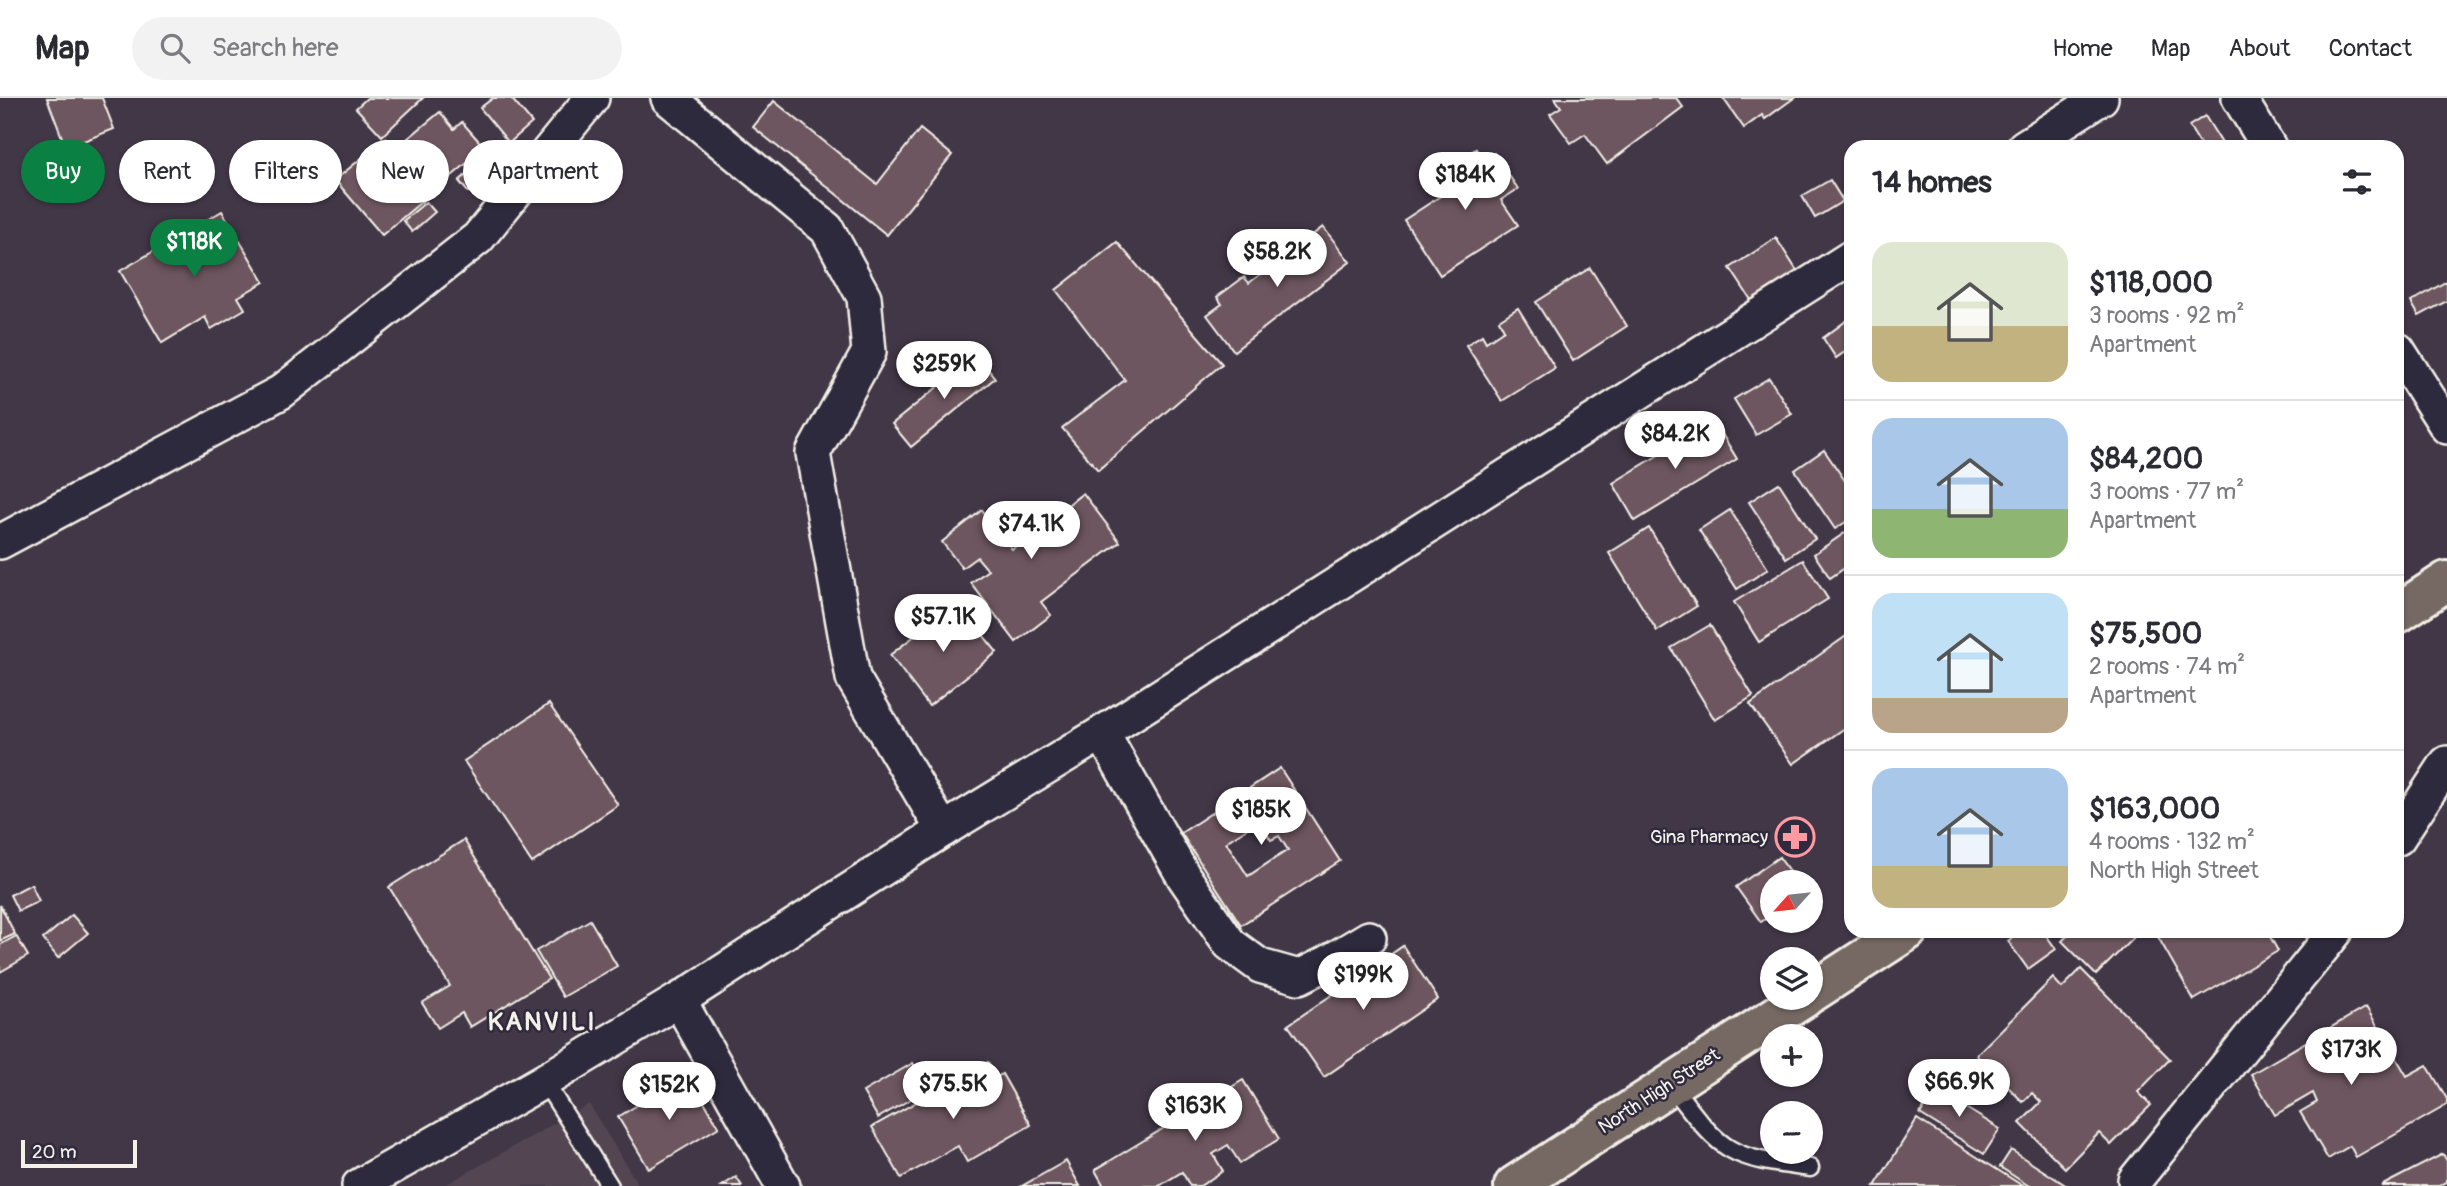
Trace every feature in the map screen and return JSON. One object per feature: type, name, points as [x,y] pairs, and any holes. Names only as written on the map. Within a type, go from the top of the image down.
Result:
[{"type":"highway","points":[[2404,609],[2447,581]]},
{"type":"highway","points":[[1823,985],[1896,938]]},
{"type":"highway","name":"North High Street","points":[[1529,1181],[1670,1084],[1785,1010]]},
{"type":"street","points":[[0,542],[281,391],[478,238],[592,98]]},
{"type":"street","points":[[668,98],[827,229],[864,297],[869,352],[813,453],[853,678],[943,830]]},
{"type":"street","points":[[2239,98],[2265,140]]},
{"type":"street","points":[[2034,140],[2093,100]]},
{"type":"street","points":[[359,1186],[544,1081],[679,1000],[943,830],[1102,733],[1844,262]]},
{"type":"street","points":[[2404,359],[2447,427]]},
{"type":"street","points":[[1102,733],[1184,877],[1230,944],[1260,966],[1299,977],[1369,938]]},
{"type":"street","points":[[2404,829],[2447,763]]},
{"type":"street","points":[[2137,1184],[2330,938]]},
{"type":"street","points":[[679,1000],[783,1186]]},
{"type":"lane","points":[[544,1081],[610,1186]]},
{"type":"lane","points":[[1670,1084],[1718,1140],[1731,1150],[1746,1156],[1810,1168]]},
{"type":"shaded area","points":[[589,1104],[639,1186],[443,1186]]},
{"type":"building","points":[[47,98],[102,98],[114,129],[86,140],[63,140]]},
{"type":"building","points":[[367,98],[423,98],[382,136],[356,108]]},
{"type":"building","points":[[493,98],[511,98],[532,123],[512,140],[507,140],[480,108]]},
{"type":"building","points":[[1555,98],[1676,98],[1683,107],[1607,164],[1585,134],[1571,143],[1550,114],[1561,107]]},
{"type":"building","points":[[1723,98],[1794,98],[1765,119],[1762,115],[1744,128]]},
{"type":"building","points":[[774,101],[877,184],[920,129],[952,155],[887,235],[753,127]]},
{"type":"building","points":[[440,112],[454,129],[462,122],[478,140],[463,140],[463,167],[449,178],[449,140],[406,140]]},
{"type":"building","points":[[2205,116],[2220,140],[2198,140],[2189,126]]},
{"type":"building","points":[[1476,149],[1483,160],[1494,153],[1518,189],[1501,200],[1518,225],[1440,275],[1404,220],[1451,189],[1440,172]]},
{"type":"building","points":[[356,163],[356,203],[420,203],[382,235],[342,188],[342,174]]},
{"type":"building","points":[[1830,180],[1843,201],[1815,218],[1802,196]]},
{"type":"building","points":[[425,203],[435,212],[412,232],[403,221]]},
{"type":"building","points":[[222,211],[264,282],[238,297],[245,309],[211,329],[205,317],[162,343],[120,271]]},
{"type":"building","points":[[1323,227],[1350,262],[1234,351],[1207,315],[1222,304],[1217,297],[1244,277],[1249,283]]},
{"type":"building","points":[[1776,238],[1799,274],[1753,303],[1730,268]]},
{"type":"building","points":[[1117,242],[1222,364],[1098,470],[1062,428],[1125,380],[1056,290]]},
{"type":"building","points":[[1590,268],[1627,326],[1573,361],[1536,302]]},
{"type":"building","points":[[2447,281],[2447,301],[2419,316],[2411,302]]},
{"type":"building","points":[[1518,308],[1555,368],[1502,401],[1466,345],[1482,335],[1486,342],[1504,330],[1499,320]]},
{"type":"building","points":[[1844,322],[1844,352],[1836,358],[1823,338]]},
{"type":"building","points":[[977,355],[995,378],[911,447],[892,424]]},
{"type":"building","points":[[1769,378],[1792,414],[1756,435],[1734,399]]},
{"type":"building","points":[[1714,421],[1737,459],[1635,521],[1613,483]]},
{"type":"building","points":[[1824,450],[1844,479],[1844,523],[1835,529],[1795,470]]},
{"type":"building","points":[[1779,483],[1815,539],[1786,558],[1749,502]]},
{"type":"building","points":[[1083,493],[1120,542],[1041,602],[1051,615],[1016,642],[971,583],[988,570],[977,557],[962,568],[942,542],[982,510],[1012,549]]},
{"type":"building","points":[[1730,510],[1768,569],[1737,589],[1699,530]]},
{"type":"building","points":[[1649,528],[1697,606],[1657,631],[1609,553]]},
{"type":"building","points":[[1844,533],[1844,568],[1830,578],[1814,554]]},
{"type":"building","points":[[1803,560],[1828,599],[1759,642],[1734,602]]},
{"type":"building","points":[[957,603],[997,652],[929,706],[890,655]]},
{"type":"building","points":[[1710,625],[1753,696],[1715,720],[1671,648]]},
{"type":"building","points":[[1844,638],[1844,729],[1793,764],[1750,704]]},
{"type":"building","points":[[549,704],[618,805],[532,863],[464,761]]},
{"type":"building","points":[[1280,768],[1340,861],[1241,925],[1181,833]],"holes":[[[1258,821],[1271,840],[1279,836],[1288,850],[1248,876],[1226,842]]]},
{"type":"building","points":[[464,840],[549,979],[470,1027],[462,1013],[438,1028],[422,1003],[450,986],[389,887]]},
{"type":"building","points":[[1779,857],[1788,870],[1760,870]]},
{"type":"building","points":[[1760,870],[1760,921],[1736,887]]},
{"type":"building","points":[[31,884],[39,901],[18,911],[10,895]]},
{"type":"building","points":[[0,905],[15,934],[0,941]]},
{"type":"building","points":[[72,915],[88,933],[58,958],[43,939]]},
{"type":"building","points":[[590,920],[617,966],[563,997],[536,951]]},
{"type":"building","points":[[16,936],[28,956],[0,972],[0,945]]},
{"type":"building","points":[[2012,938],[2048,938],[2056,949],[2028,969],[2008,941]]},
{"type":"building","points":[[2065,938],[2133,938],[2096,975],[2062,941]]},
{"type":"building","points":[[2159,938],[2271,938],[2278,951],[2194,1000]]},
{"type":"building","points":[[1403,946],[1438,999],[1324,1077],[1288,1025]]},
{"type":"building","points":[[2081,969],[2170,1059],[2138,1092],[2151,1105],[2111,1145],[2099,1133],[2065,1168],[2020,1123],[2041,1102],[2032,1093],[2023,1102],[1976,1055],[2053,978],[2062,988]]},
{"type":"building","points":[[2366,1007],[2407,1076],[2427,1065],[2447,1099],[2447,1105],[2356,1157],[2350,1146],[2328,1159],[2300,1112],[2317,1102],[2313,1093],[2275,1115],[2251,1074]]},
{"type":"building","points":[[988,1062],[997,1077],[1002,1074],[1031,1125],[967,1162],[958,1146],[901,1178],[872,1127]]},
{"type":"building","points":[[913,1063],[928,1089],[878,1118],[863,1092]]},
{"type":"building","points":[[688,1074],[719,1127],[649,1169],[618,1117]]},
{"type":"building","points":[[1942,1079],[1955,1087],[1948,1097],[2000,1129],[1984,1154],[1920,1114]]},
{"type":"building","points":[[1243,1080],[1279,1139],[1240,1163],[1228,1145],[1213,1154],[1223,1171],[1200,1186],[1190,1186],[1182,1172],[1159,1186],[1104,1186],[1095,1170]]},
{"type":"building","points":[[1917,1119],[2023,1186],[1875,1186]]},
{"type":"building","points":[[2011,1150],[2067,1186],[2029,1186],[2000,1167]]},
{"type":"building","points":[[2443,1154],[2447,1161],[2447,1182],[2439,1186],[2381,1186]]},
{"type":"building","points":[[1066,1161],[1080,1186],[1022,1186]]},
{"type":"building","points":[[736,1177],[742,1186],[722,1186]]},
{"type":"place","name":"Gina Pharmacy","points":[[1795,837]]},
{"type":"district","name":"KANVILI","points":[[542,1022]]}]
